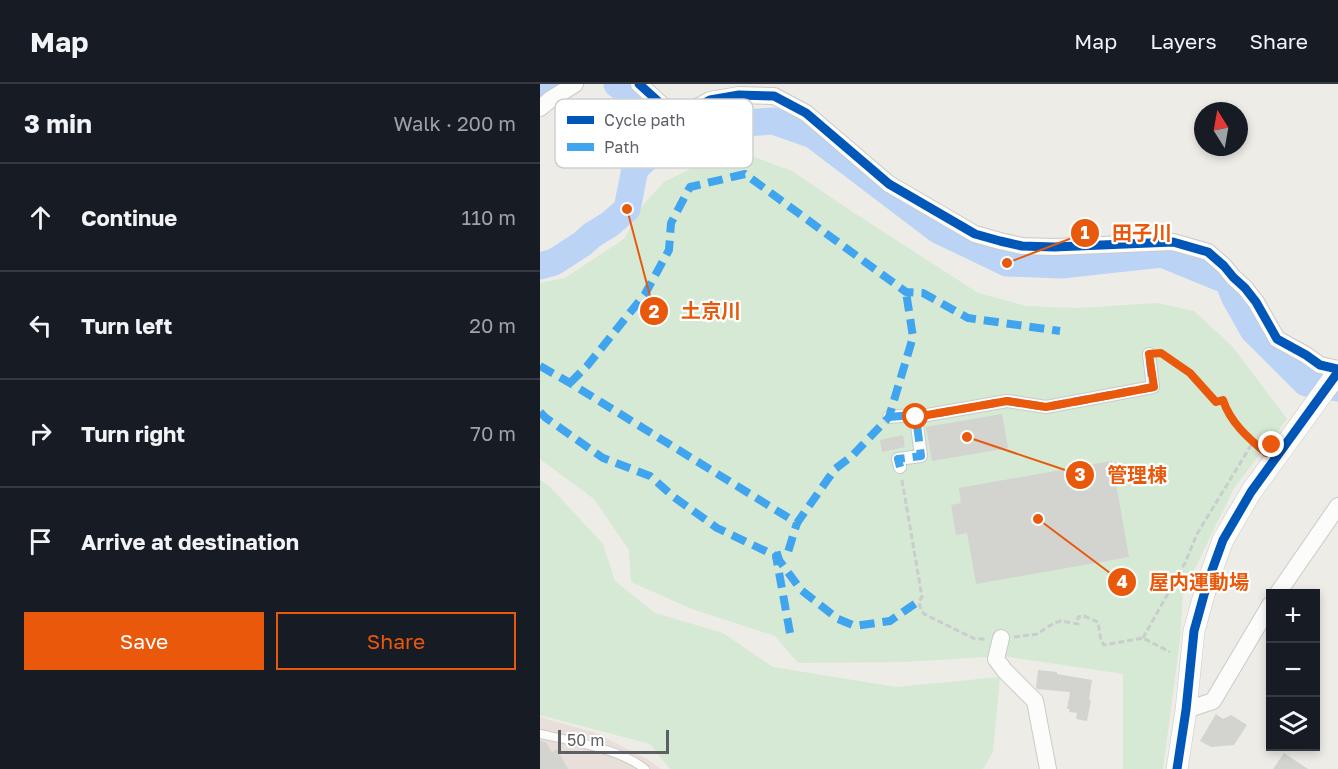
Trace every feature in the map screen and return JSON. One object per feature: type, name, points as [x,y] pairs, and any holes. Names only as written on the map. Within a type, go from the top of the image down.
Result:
[{"type":"street","points":[[540,108],[575,84]]},
{"type":"street","points":[[639,84],[656,99]]},
{"type":"street","points":[[715,99],[739,95],[774,96],[806,113],[889,184],[983,237],[1022,246],[1054,247],[1173,242],[1208,252],[1224,266],[1256,302],[1277,339],[1320,365],[1338,370],[1251,492],[1223,540],[1207,584],[1194,631],[1177,769]]},
{"type":"street","points":[[889,417],[912,415],[916,417],[1007,401],[1046,407],[1154,387],[1149,354]]},
{"type":"street","points":[[900,467],[898,459],[921,456],[916,417]]},
{"type":"street","points":[[1281,589],[1338,506]]},
{"type":"street","points":[[1186,710],[1213,701],[1266,612]]},
{"type":"street","points":[[1001,638],[996,659],[1035,701],[1048,769]]},
{"type":"lane","points":[[540,734],[582,743],[616,754],[645,769]]},
{"type":"path","points":[[1149,354],[1161,353],[1190,373],[1216,402],[1223,400],[1226,411],[1232,419],[1266,453]]},
{"type":"path","points":[[1143,638],[1185,563],[1197,534],[1253,442]]},
{"type":"path","points":[[900,467],[922,597],[919,601],[924,614],[975,639],[1038,634],[1061,621],[1078,624],[1078,617],[1084,616],[1098,622],[1101,641],[1104,645],[1143,638],[1170,652]]},
{"type":"shaded area","points":[[540,717],[596,733],[647,759],[661,769],[540,769]]},
{"type":"green space","points":[[754,157],[792,171],[978,293],[1026,306],[1078,308],[1157,303],[1194,311],[1232,346],[1287,419],[1234,488],[1183,593],[1180,640],[1163,769],[1123,769],[1123,674],[1003,656],[904,662],[798,663],[775,636],[692,609],[631,582],[629,550],[594,499],[540,459],[540,283],[565,278],[624,239],[643,205],[664,182],[692,168],[753,168]]},
{"type":"green space","points":[[540,480],[549,486],[603,544],[615,581],[655,613],[723,633],[773,667],[896,687],[1000,677],[993,752],[983,769],[670,769],[650,744],[540,715]]},
{"type":"building","points":[[1002,414],[1008,448],[932,461],[926,427]]},
{"type":"building","points":[[903,435],[905,447],[882,452],[880,440]]},
{"type":"building","points":[[1112,461],[1129,557],[976,584],[967,533],[956,535],[951,505],[961,503],[959,488]]},
{"type":"building","points":[[1038,670],[1092,680],[1087,721],[1076,719],[1077,713],[1069,712],[1070,709],[1067,709],[1070,692],[1037,689]]},
{"type":"building","points":[[1216,714],[1223,719],[1231,715],[1247,725],[1234,745],[1211,747],[1200,741]]},
{"type":"building","points":[[540,741],[546,742],[552,752],[557,749],[568,769],[540,769]]},
{"type":"building","points":[[1284,753],[1308,769],[1273,769]]},
{"type":"waterway","points":[[540,89],[544,84]]},
{"type":"waterway","points":[[617,84],[636,99]]},
{"type":"waterway","points":[[753,122],[773,121],[813,135],[938,230],[1007,263],[1061,265],[1162,254],[1228,281],[1253,330],[1306,383],[1338,388]]},
{"type":"waterway","points":[[540,266],[554,262],[582,244],[627,209],[636,168]]},
{"type":"marked path","points":[[570,383],[587,366],[645,294],[669,250],[671,223],[690,187],[745,174],[906,292],[923,293],[968,318],[1060,331]]},
{"type":"marked path","points":[[540,366],[797,523],[835,469],[852,456],[889,417],[913,337],[906,292]]},
{"type":"marked path","points":[[900,467],[898,459],[921,456],[916,417],[1007,401],[1046,407],[1153,387],[1149,354]]},
{"type":"marked path","points":[[540,412],[603,458],[650,476],[674,497],[717,528],[776,556],[801,590],[838,619],[855,626],[890,621],[919,601]]},
{"type":"marked path","points":[[889,417],[912,415],[916,417]]},
{"type":"marked path","points":[[790,633],[776,556],[788,552],[797,523]]},
{"type":"cycle path","points":[[639,84],[656,99]]},
{"type":"cycle path","points":[[716,99],[739,95],[774,96],[806,113],[889,184],[975,234],[1022,246],[1054,247],[1173,242],[1208,252],[1245,288],[1256,302],[1277,339],[1320,365],[1338,369]]},
{"type":"cycle path","points":[[1177,769],[1194,631],[1207,584],[1223,540],[1251,492],[1338,372]]},
{"type":"place","name":"土京川","points":[[627,209]]},
{"type":"place","name":"田子川","points":[[1007,263]]},
{"type":"place","name":"管理棟","points":[[967,437]]},
{"type":"place","name":"屋内運動場","points":[[1038,519]]},
{"type":"route","points":[[916,417],[1007,401],[1046,407],[1154,387],[1149,354],[1161,353],[1190,373],[1216,402],[1223,400],[1226,411],[1232,419],[1266,453],[1272,445]]}]
